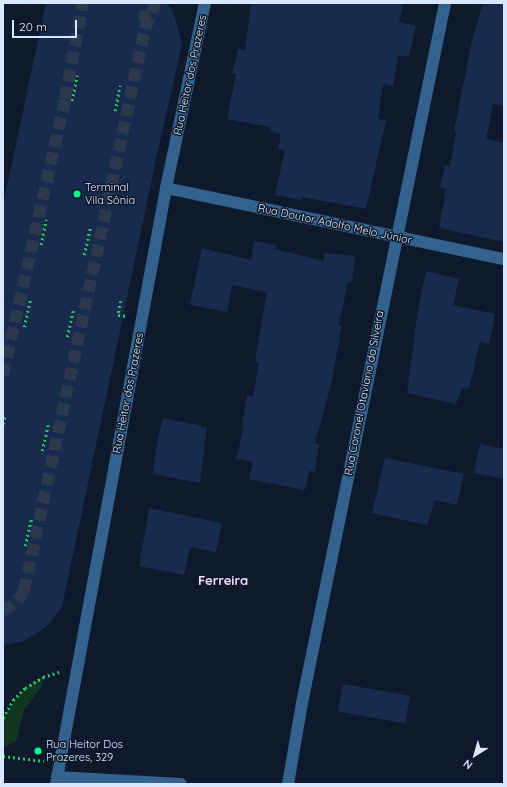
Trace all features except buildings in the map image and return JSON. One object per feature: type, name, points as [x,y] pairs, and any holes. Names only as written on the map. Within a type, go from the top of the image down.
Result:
[{"type":"street","name":"Rua Heitor dos Prazeres","points":[[56,780],[166,188],[205,3]]},
{"type":"street","name":"Rua Coronel Otaviano da Silveira","points":[[288,784],[303,695],[445,3]]},
{"type":"street","name":"Rua Doutor Adolfo Melo Júnior","points":[[166,188],[504,259]]},
{"type":"street","points":[[56,780],[181,784]]},
{"type":"path","points":[[72,101],[78,75]]},
{"type":"path","points":[[115,111],[120,85]]},
{"type":"path","points":[[41,245],[46,219]]},
{"type":"path","points":[[84,255],[90,228]]},
{"type":"path","points":[[24,327],[30,301]]},
{"type":"path","points":[[118,315],[121,301]]},
{"type":"path","points":[[67,337],[73,311]]},
{"type":"path","points":[[3,424],[5,415]]},
{"type":"path","points":[[42,451],[48,424]]},
{"type":"path","points":[[25,546],[31,519]]},
{"type":"path","points":[[3,718],[13,700],[33,682],[76,668]]},
{"type":"path","points":[[3,756],[59,763]]},
{"type":"green space","points":[[43,677],[42,686],[24,710],[17,740],[3,748],[4,715],[25,688]]},
{"type":"tunnel","points":[[3,375],[65,99],[83,3]]},
{"type":"tunnel","points":[[145,3],[145,22]]},
{"type":"tunnel","points":[[3,611],[18,601],[24,591],[145,29],[155,3]]},
{"type":"place","name":"Terminal Vila Sônia","points":[[77,194]]},
{"type":"place","name":"Rua Heitor Dos Prazeres, 329","points":[[38,751]]},
{"type":"district","name":"Ferreira","points":[[223,580]]}]
